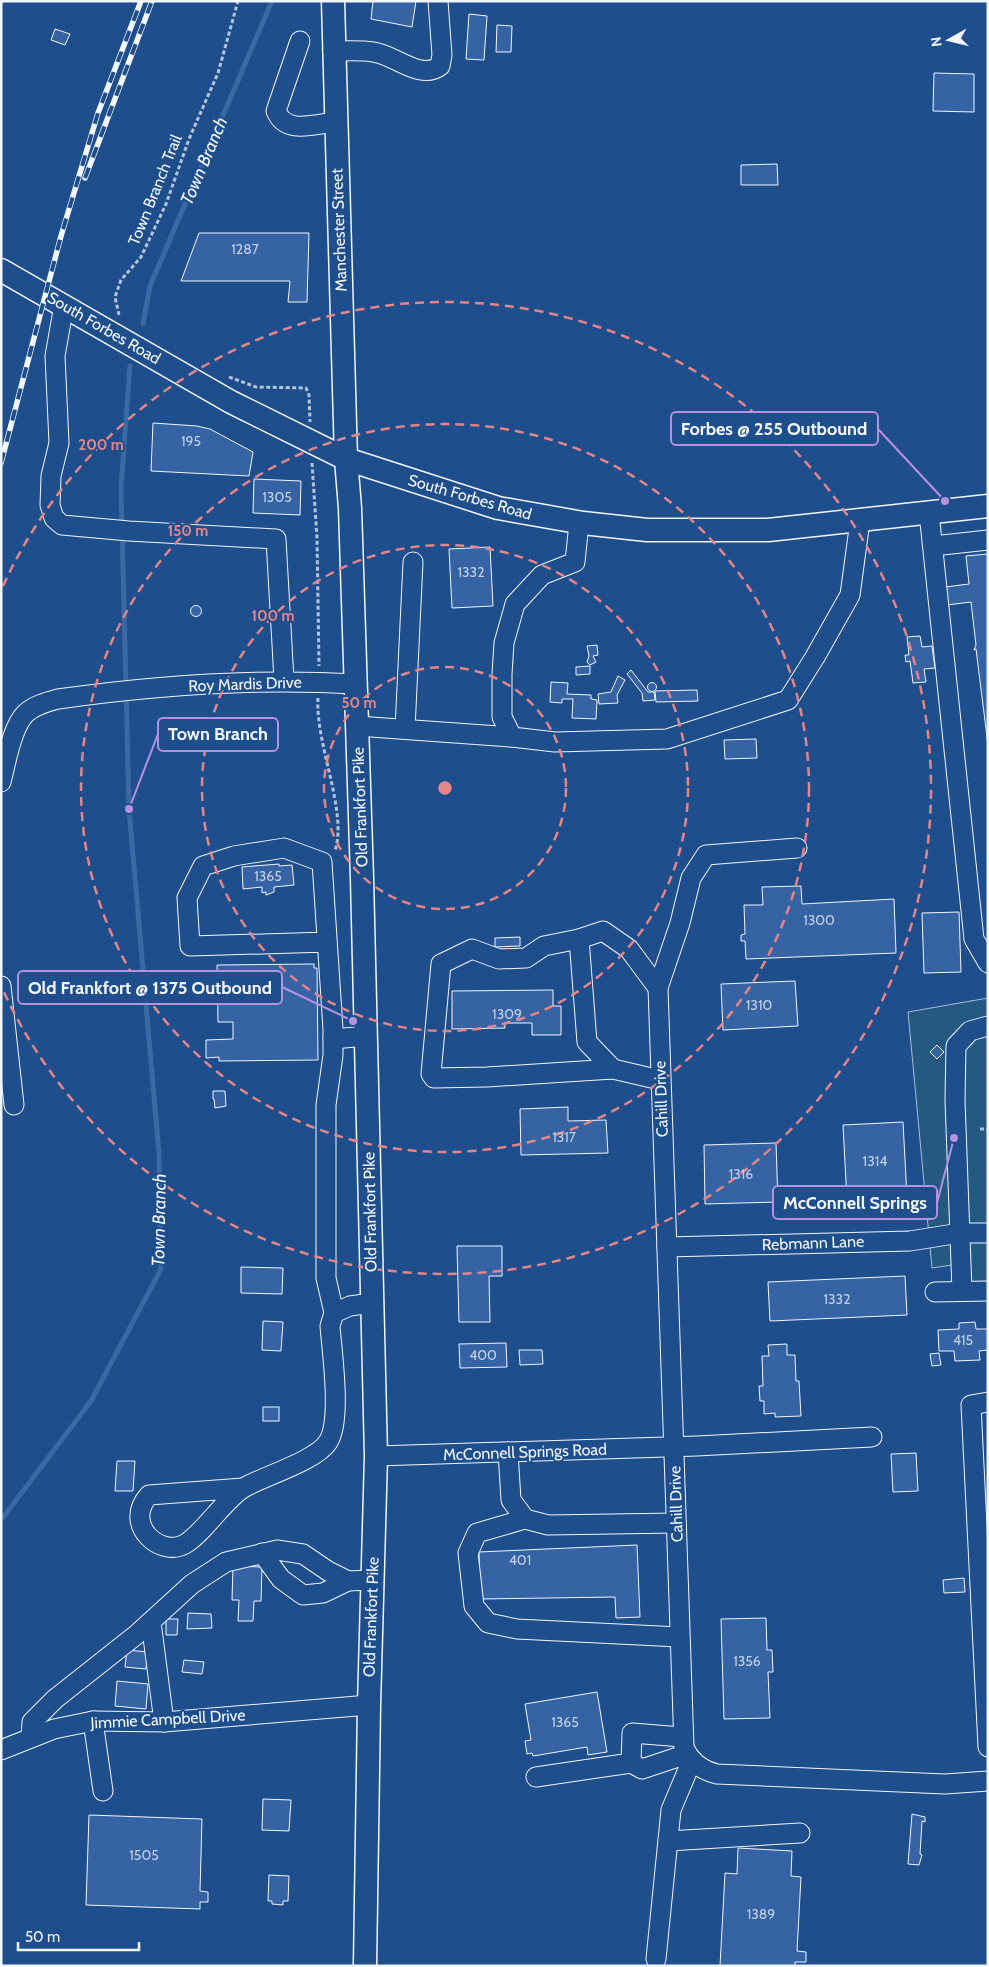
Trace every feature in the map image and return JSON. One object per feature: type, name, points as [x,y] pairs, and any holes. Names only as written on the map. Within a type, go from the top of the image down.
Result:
[{"type":"main road","name":"Manchester Street","points":[[332,1],[346,459]]},
{"type":"main road","name":"South Forbes Road","points":[[1,270],[231,402],[346,459],[498,508],[579,522],[647,530],[768,530],[988,506]]},
{"type":"main road","name":"Old Frankfort Pike","points":[[346,459],[350,508],[358,726],[376,1456],[368,1705],[365,1966]]},
{"type":"street","points":[[333,51],[375,52],[424,72],[434,70],[440,66],[442,55],[438,1]]},
{"type":"street","points":[[300,41],[276,111],[280,121],[290,127],[336,122]]},
{"type":"street","points":[[64,305],[55,356],[59,443],[51,476],[50,505],[54,518],[62,525],[129,532],[276,539],[284,680]]},
{"type":"street","points":[[929,513],[974,939],[988,963]]},
{"type":"street","points":[[358,726],[512,737],[555,742],[667,740],[788,700],[850,595],[860,521]]},
{"type":"street","points":[[512,737],[502,716],[502,674],[504,643],[515,604],[542,575],[575,562],[579,522]]},
{"type":"street","points":[[933,546],[988,540]]},
{"type":"street","points":[[404,729],[413,562]]},
{"type":"street","name":"Roy Mardis Drive","points":[[1,782],[14,734],[25,714],[40,705],[58,699],[93,694],[284,680],[356,684]]},
{"type":"street","points":[[243,1488],[150,1495],[142,1503],[139,1515],[140,1524],[150,1539],[170,1548],[184,1545],[243,1488],[309,1457],[328,1442],[335,1420],[330,1326],[334,1313],[326,1278],[326,1105],[333,1055],[333,1039],[328,942],[322,862],[284,848],[234,856],[203,866],[187,898],[190,946],[328,942]]},
{"type":"street","name":"Cahill Drive","points":[[687,1750],[679,1637],[658,988],[680,923],[691,878],[706,855],[797,848]]},
{"type":"street","points":[[658,988],[629,949],[603,931],[579,939],[544,946],[526,958],[499,959],[472,948],[441,964],[431,1074],[434,1078],[487,1077],[613,1069],[660,1080]]},
{"type":"street","points":[[579,939],[587,1042],[613,1069]]},
{"type":"street","points":[[1,986],[14,1106]]},
{"type":"street","points":[[962,1291],[955,1100],[956,1046],[970,1031],[988,1026]]},
{"type":"street","points":[[333,1039],[366,1036]]},
{"type":"street","name":"Rebmann Lane","points":[[666,1247],[910,1240],[960,1233],[988,1232]]},
{"type":"street","points":[[935,1292],[988,1291]]},
{"type":"street","points":[[334,1313],[350,1306],[372,1303]]},
{"type":"street","points":[[988,1402],[971,1405],[988,1747]]},
{"type":"street","name":"McConnell Springs Road","points":[[376,1456],[674,1447],[872,1438]]},
{"type":"street","points":[[508,1452],[512,1500],[525,1519]]},
{"type":"street","points":[[676,1523],[548,1525],[525,1519],[477,1532],[468,1553],[474,1606],[488,1622],[517,1630],[679,1637]]},
{"type":"street","points":[[30,1738],[32,1722],[55,1699],[151,1622],[192,1584],[226,1562],[277,1550],[304,1554],[328,1571],[348,1581]]},
{"type":"street","points":[[262,1553],[281,1579],[303,1595],[323,1593],[348,1581],[372,1580]]},
{"type":"street","points":[[151,1622],[164,1722]]},
{"type":"street","name":"Jimmie Campbell Drive","points":[[1,1750],[54,1729],[94,1721],[164,1722],[368,1705]]},
{"type":"street","points":[[94,1721],[103,1791]]},
{"type":"street","points":[[631,1763],[632,1733],[687,1750],[707,1771],[734,1776],[945,1784],[988,1781]]},
{"type":"street","points":[[536,1777],[631,1763],[642,1769],[687,1750]]},
{"type":"street","points":[[656,1959],[671,1810],[687,1750]]},
{"type":"street","points":[[668,1842],[800,1833]]},
{"type":"path","name":"Town Branch Trail","points":[[125,321],[118,314],[114,297],[122,280],[141,257],[166,204],[189,139],[218,73],[238,1]]},
{"type":"path","points":[[221,373],[256,387],[301,386],[306,388],[308,402]]},
{"type":"path","points":[[980,1129],[988,1128]]},
{"type":"shaded area","points":[[988,998],[988,1285],[974,1289],[966,1263],[932,1268],[908,1012]]},
{"type":"building","points":[[373,1],[416,1],[412,27],[371,19]]},
{"type":"building","points":[[469,14],[487,16],[484,60],[466,59]]},
{"type":"building","points":[[497,25],[512,26],[511,52],[496,52]]},
{"type":"building","points":[[55,29],[70,34],[65,45],[51,40]]},
{"type":"building","points":[[934,73],[974,74],[974,112],[933,111]]},
{"type":"building","points":[[777,164],[778,185],[741,185],[741,165]]},
{"type":"building","points":[[199,233],[309,233],[307,302],[288,302],[290,281],[181,281]]},
{"type":"building","points":[[153,423],[197,426],[210,429],[253,452],[249,476],[151,471]]},
{"type":"building","points":[[254,479],[301,481],[300,515],[253,513]]},
{"type":"building","points":[[490,547],[493,606],[452,608],[449,549]]},
{"type":"building","points":[[988,554],[988,745],[976,649],[974,650],[976,645],[971,602],[947,605],[945,587],[969,584],[966,556]]},
{"type":"building","points":[[196,605],[202,611],[196,617],[190,611]]},
{"type":"building","points":[[920,636],[922,647],[932,646],[935,668],[924,669],[926,682],[913,683],[910,661],[906,662],[905,655],[909,655],[907,637]]},
{"type":"building","points":[[597,645],[598,655],[593,656],[596,662],[590,665],[587,662],[589,656],[587,646]]},
{"type":"building","points":[[590,666],[590,674],[576,675],[576,667]]},
{"type":"building","points":[[631,670],[648,692],[654,692],[655,700],[643,701],[642,693],[627,674]]},
{"type":"building","points":[[618,676],[625,680],[617,695],[618,703],[599,704],[598,694],[611,692]]},
{"type":"building","points":[[551,682],[568,683],[567,694],[591,695],[591,699],[597,700],[596,719],[572,718],[573,699],[562,699],[562,703],[550,702]]},
{"type":"building","points":[[652,683],[656,687],[652,691],[648,687]]},
{"type":"building","points":[[697,690],[698,701],[656,702],[655,691]]},
{"type":"building","points":[[756,739],[757,758],[725,759],[724,740]]},
{"type":"building","points":[[279,864],[279,866],[292,865],[294,885],[274,887],[274,892],[266,895],[266,892],[262,893],[262,887],[243,889],[242,867]]},
{"type":"building","points":[[801,886],[802,904],[894,899],[896,953],[746,959],[745,941],[741,941],[741,935],[745,934],[744,905],[763,905],[762,887]]},
{"type":"building","points":[[959,912],[961,972],[924,973],[922,913]]},
{"type":"building","points":[[520,937],[520,946],[495,947],[495,938]]},
{"type":"building","points":[[314,964],[314,968],[317,968],[318,1060],[219,1061],[219,1057],[206,1058],[206,1040],[233,1039],[233,1022],[218,1022],[217,965]]},
{"type":"building","points":[[795,981],[798,1026],[723,1030],[721,984]]},
{"type":"building","points":[[553,990],[553,1006],[561,1006],[561,1035],[532,1035],[532,1023],[505,1023],[505,1028],[452,1029],[452,991]]},
{"type":"building","points":[[937,1045],[944,1052],[937,1059],[930,1052]]},
{"type":"building","points":[[213,1091],[225,1091],[226,1106],[215,1108]]},
{"type":"building","points":[[568,1107],[568,1121],[606,1120],[608,1153],[521,1155],[520,1109]]},
{"type":"building","points":[[903,1122],[907,1197],[847,1201],[843,1125]]},
{"type":"building","points":[[776,1143],[778,1202],[705,1204],[704,1145]]},
{"type":"building","points":[[457,1246],[502,1246],[502,1276],[489,1276],[490,1322],[459,1322]]},
{"type":"building","points":[[241,1267],[283,1268],[282,1294],[241,1293]]},
{"type":"building","points":[[905,1276],[907,1315],[770,1321],[768,1282]]},
{"type":"building","points":[[263,1321],[283,1322],[281,1351],[262,1350]]},
{"type":"building","points":[[975,1322],[976,1329],[988,1329],[988,1350],[979,1351],[980,1360],[955,1361],[954,1351],[939,1351],[938,1330],[959,1329],[959,1323]]},
{"type":"building","points":[[506,1343],[507,1367],[460,1368],[459,1344]]},
{"type":"building","points":[[787,1344],[787,1355],[795,1355],[796,1381],[799,1381],[801,1416],[775,1417],[775,1413],[764,1414],[764,1401],[760,1401],[759,1386],[763,1386],[762,1356],[769,1356],[768,1345]]},
{"type":"building","points":[[519,1350],[542,1350],[543,1364],[520,1365]]},
{"type":"building","points":[[939,1353],[941,1365],[932,1366],[930,1354]]},
{"type":"building","points":[[263,1407],[279,1407],[279,1421],[263,1421]]},
{"type":"building","points":[[916,1453],[918,1491],[893,1492],[891,1454]]},
{"type":"building","points":[[117,1461],[135,1461],[133,1491],[115,1491]]},
{"type":"building","points":[[637,1545],[640,1617],[616,1618],[615,1597],[480,1599],[479,1552]]},
{"type":"building","points":[[233,1566],[262,1567],[261,1601],[254,1601],[253,1621],[238,1621],[239,1600],[232,1600]]},
{"type":"building","points":[[964,1578],[965,1592],[944,1593],[943,1580]]},
{"type":"building","points":[[188,1613],[211,1614],[212,1628],[187,1629]]},
{"type":"building","points":[[766,1618],[767,1650],[772,1650],[773,1672],[768,1672],[770,1718],[724,1719],[721,1619]]},
{"type":"building","points":[[166,1619],[178,1619],[177,1635],[166,1635]]},
{"type":"building","points":[[127,1650],[148,1652],[146,1669],[125,1667]]},
{"type":"building","points":[[184,1660],[204,1662],[202,1674],[182,1672]]},
{"type":"building","points":[[117,1681],[148,1684],[146,1709],[115,1706]]},
{"type":"building","points":[[597,1692],[607,1752],[588,1755],[587,1747],[533,1756],[532,1753],[527,1754],[525,1741],[531,1740],[525,1704]]},
{"type":"building","points":[[263,1799],[291,1800],[289,1831],[262,1830]]},
{"type":"building","points":[[912,1814],[925,1817],[925,1822],[922,1821],[920,1854],[922,1855],[919,1865],[908,1864]]},
{"type":"building","points":[[89,1815],[202,1819],[200,1891],[208,1892],[208,1902],[200,1902],[200,1909],[86,1905]]},
{"type":"building","points":[[738,1848],[792,1851],[791,1876],[801,1877],[797,1951],[806,1952],[806,1962],[795,1962],[795,1966],[720,1966],[725,1873],[737,1874]]},
{"type":"building","points":[[269,1875],[289,1876],[288,1901],[283,1901],[283,1905],[272,1904],[272,1901],[268,1901]]},
{"type":"waterway","name":"Town Branch","points":[[143,324],[150,286],[272,1]]},
{"type":"waterway","name":"Town Branch","points":[[1,1520],[91,1401],[161,1269],[159,1154],[129,809],[121,487],[130,366]]},
{"type":"railway","points":[[1,463],[61,236],[98,113],[141,1]]},
{"type":"railway","points":[[85,178],[152,1]]},
{"type":"place","name":"Forbes @ 255 Outbound","points":[[945,501]]},
{"type":"place","name":"Town Branch","points":[[129,809]]},
{"type":"place","name":"Old Frankfort @ 1375 Outbound","points":[[353,1021]]},
{"type":"place","name":"McConnell Springs","points":[[954,1138]]}]
